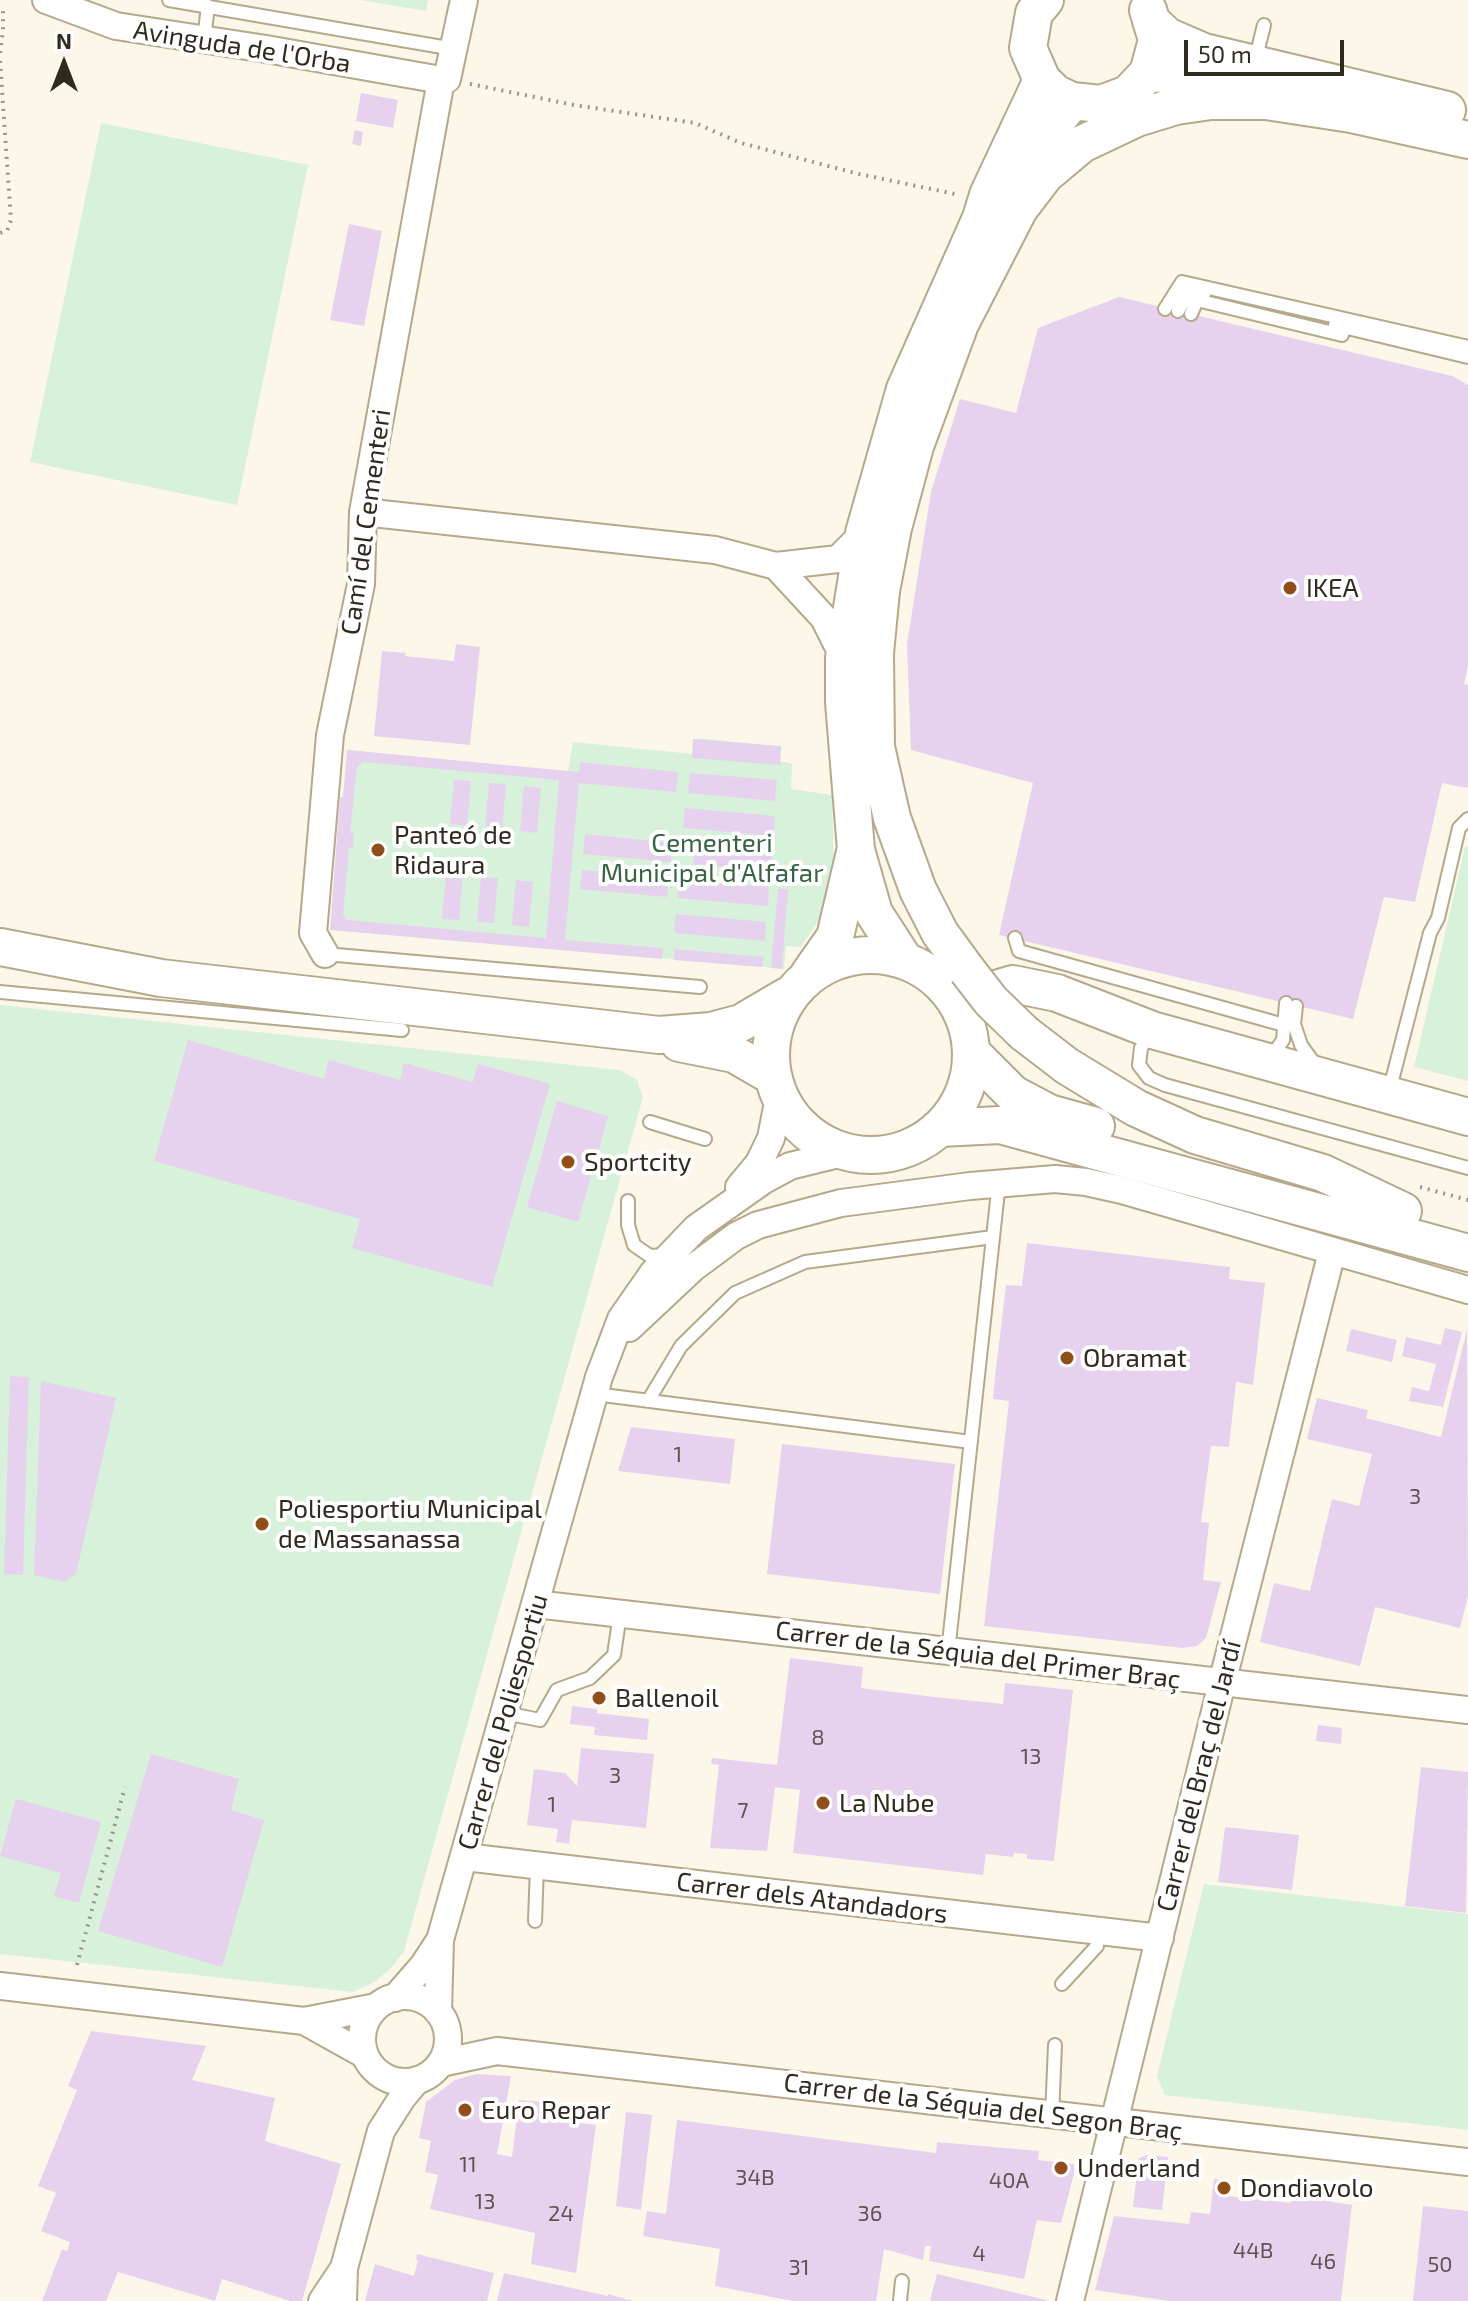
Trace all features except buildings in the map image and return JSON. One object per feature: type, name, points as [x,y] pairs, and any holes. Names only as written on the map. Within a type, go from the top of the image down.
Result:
[{"type":"street","name":"Avinguda de l'Orba","points":[[46,0],[116,26],[444,80]]},
{"type":"street","name":"Camí del Cementeri","points":[[325,954],[313,933],[330,735],[361,584],[363,512],[444,80],[464,0]]},
{"type":"street","points":[[1045,0],[1034,13],[1028,48],[1042,80],[1055,93],[1072,101],[1101,104],[1128,94],[1148,73],[1157,40],[1146,7]]},
{"type":"street","points":[[1146,7],[1167,36],[1204,52],[1468,115]]},
{"type":"street","points":[[1148,73],[1227,78],[1290,93],[1351,114]]},
{"type":"street","points":[[972,207],[988,195],[1042,80]]},
{"type":"street","points":[[905,961],[874,913],[856,850],[844,702],[844,658],[864,533],[905,389],[972,207],[1072,101]]},
{"type":"street","points":[[856,850],[835,937],[797,988],[774,1028],[771,1052],[776,1086],[791,1116],[826,1145],[867,1155],[896,1151],[924,1140],[940,1128],[967,1086],[971,1052],[961,986],[903,855],[883,784],[876,747],[875,653],[881,591],[893,528],[915,446],[960,324],[1019,209],[1045,175],[1082,144],[1137,118],[1176,106],[1211,101],[1266,101],[1351,114],[1468,140]]},
{"type":"street","points":[[363,512],[715,550],[776,566],[838,559],[864,533]]},
{"type":"street","points":[[776,566],[824,618],[844,658]]},
{"type":"street","points":[[0,947],[161,978],[659,1035],[711,1031],[741,1023],[836,961],[870,955],[905,961],[933,977],[991,1001],[1024,1033],[1067,1066],[1136,1108],[1195,1135],[1323,1173],[1468,1270]]},
{"type":"street","points":[[961,986],[1013,984],[1057,993],[1152,1030],[1468,1117]]},
{"type":"street","points":[[659,1035],[680,1043],[734,1054],[776,1086]]},
{"type":"street","points":[[971,1052],[1013,1094],[1049,1113],[1402,1223],[1468,1253]]},
{"type":"street","name":"Carrer del Poliesportiu","points":[[716,1214],[759,1163],[771,1138],[776,1086]]},
{"type":"street","points":[[940,1128],[1002,1126],[1402,1223],[1468,1228]]},
{"type":"street","name":"Carrer del Poliesportiu","points":[[386,2002],[423,1966],[440,1940],[595,1394],[621,1319],[653,1273],[696,1228],[764,1180],[790,1166],[847,1152]]},
{"type":"street","points":[[612,1344],[693,1268],[736,1236],[758,1225],[841,1203],[999,1182],[1055,1179],[1086,1182],[1281,1234],[1332,1252],[1468,1290]]},
{"type":"street","name":"Carrer del Braç del Jardí","points":[[1070,2301],[1332,1252]]},
{"type":"street","name":"Carrer de la Séquia del Primer Braç","points":[[535,1604],[1468,1710]]},
{"type":"street","name":"Carrer dels Atandadors","points":[[465,1857],[1160,1938]]},
{"type":"street","name":"Carrer del Poliesportiu","points":[[440,1940],[441,2018]]},
{"type":"street","points":[[0,1986],[304,2021],[386,2002],[418,1999],[441,2018],[447,2043],[441,2063],[426,2076],[397,2082],[388,2079],[368,2061],[304,2021]]},
{"type":"street","points":[[381,2131],[363,2029],[368,2017],[386,2002]]},
{"type":"street","name":"Carrer de la Séquia del Segon Braç","points":[[441,2018],[497,2051]]},
{"type":"street","name":"Carrer de la Séquia del Segon Braç","points":[[441,2063],[497,2051],[1468,2162]]},
{"type":"street","points":[[343,2301],[344,2268],[381,2131],[417,2080]]},
{"type":"street","points":[[322,2301],[344,2268]]},
{"type":"lane","points":[[169,0],[454,49]]},
{"type":"lane","points":[[204,39],[208,6]]},
{"type":"lane","points":[[1254,64],[1264,25]]},
{"type":"lane","points":[[1178,311],[1182,282],[1468,347]]},
{"type":"lane","points":[[1178,311],[1190,291],[1468,357]]},
{"type":"lane","points":[[1178,311],[1197,300],[1457,362],[1468,368]]},
{"type":"lane","points":[[1388,1095],[1430,933],[1438,918],[1459,828],[1468,819]]},
{"type":"lane","points":[[1015,938],[1019,951],[1284,1025]]},
{"type":"lane","points":[[325,954],[700,987]]},
{"type":"lane","points":[[0,992],[402,1030]]},
{"type":"lane","points":[[1268,1062],[1283,1040],[1291,1004],[1301,1045],[1325,1078]]},
{"type":"lane","points":[[1152,1030],[1141,1048],[1139,1065],[1149,1078],[1165,1085],[1468,1168]]},
{"type":"lane","points":[[650,1122],[705,1139]]},
{"type":"lane","points":[[948,1652],[999,1182]]},
{"type":"lane","points":[[628,1201],[628,1225],[634,1245],[641,1252],[650,1256],[665,1255],[678,1247]]},
{"type":"lane","points":[[648,1401],[681,1346],[735,1293],[805,1262],[993,1237]]},
{"type":"lane","points":[[595,1394],[971,1442]]},
{"type":"lane","points":[[505,1713],[540,1720],[557,1690],[590,1678],[614,1655],[620,1614]]},
{"type":"lane","points":[[535,1921],[537,1866]]},
{"type":"lane","points":[[1062,1984],[1097,1946],[1098,1931]]},
{"type":"lane","points":[[1052,2116],[1055,2045]]},
{"type":"lane","points":[[900,2301],[902,2281]]},
{"type":"path","points":[[0,53],[3,10]]},
{"type":"path","points":[[0,61],[11,220],[7,231],[0,233]]},
{"type":"path","points":[[444,80],[574,105],[695,123],[741,143],[972,207]]},
{"type":"path","points":[[77,1965],[125,1787]]},
{"type":"green space","points":[[360,0],[428,0],[426,11]]},
{"type":"green space","points":[[101,123],[308,165],[237,505],[30,462]]},
{"type":"green space","name":"Cementeri Municipal d'Alfafar","points":[[697,738],[781,747],[780,761],[792,764],[791,789],[832,795],[834,868],[831,901],[801,947],[786,946],[784,969],[334,929],[349,750],[568,772],[573,742],[693,754]]},
{"type":"green space","points":[[1465,847],[1468,847],[1468,1081],[1414,1067]]},
{"type":"green space","name":"Poliesportiu Municipal de Massanassa","points":[[0,1005],[620,1070],[637,1080],[643,1097],[404,1951],[376,1981],[353,1992],[0,1954]]},
{"type":"green space","points":[[1204,1884],[1468,1914],[1468,2130],[1165,2095],[1157,2076]]},
{"type":"place","name":"IKEA","points":[[1290,588]]},
{"type":"place","name":"Panteó de Ridaura","points":[[378,850]]},
{"type":"place","name":"Sportcity","points":[[568,1162]]},
{"type":"place","name":"Obramat","points":[[1067,1358]]},
{"type":"place","name":"Poliesportiu Municipal de Massanassa","points":[[262,1524]]},
{"type":"place","name":"Ballenoil","points":[[599,1698]]},
{"type":"place","name":"La Nube","points":[[823,1803]]},
{"type":"place","name":"Euro Repar","points":[[465,2110]]},
{"type":"place","name":"Underland","points":[[1061,2168]]},
{"type":"place","name":"Dondiavolo","points":[[1224,2188]]}]
